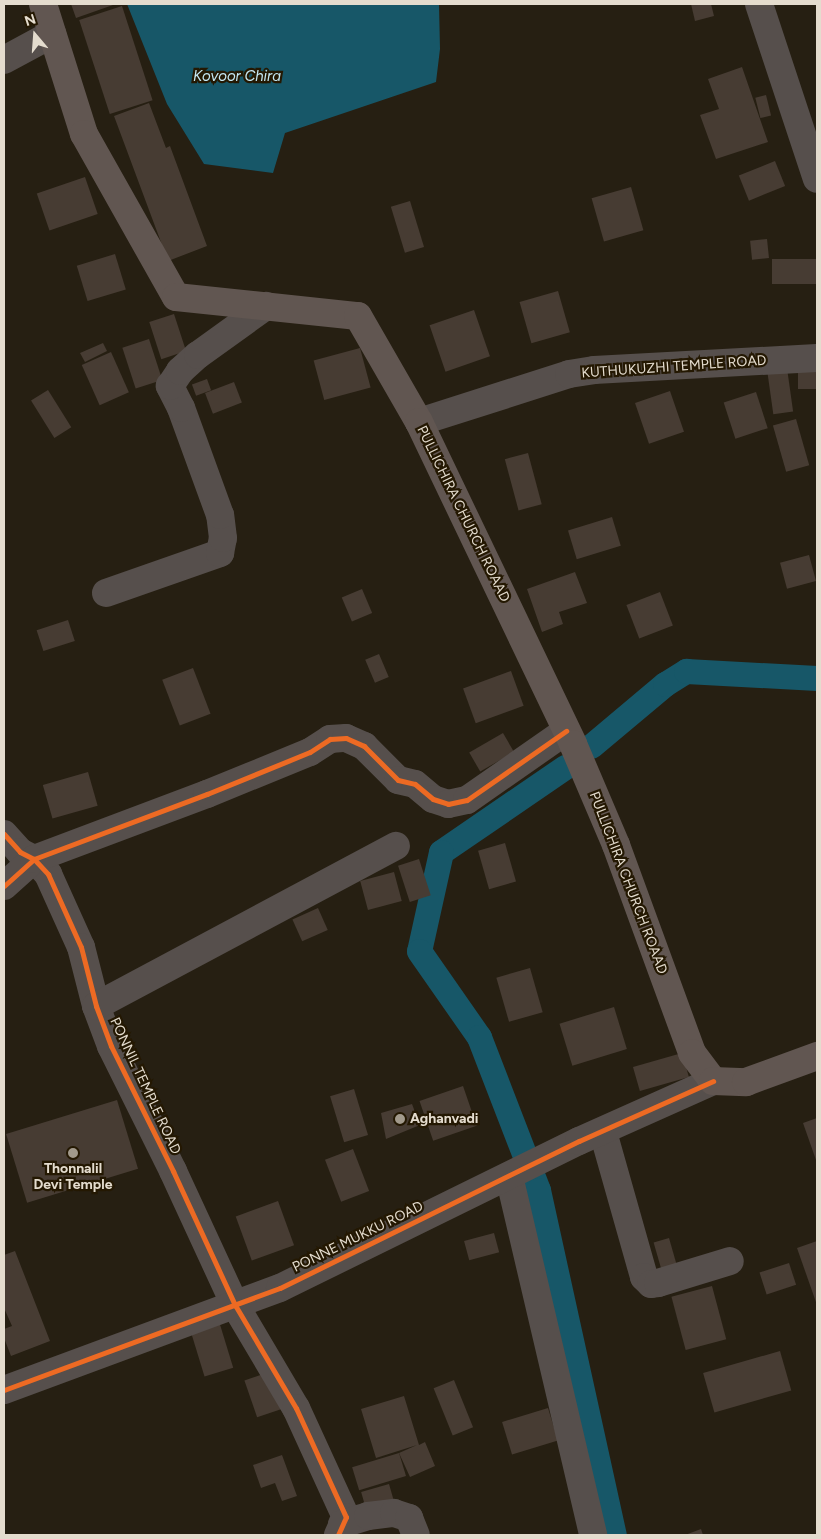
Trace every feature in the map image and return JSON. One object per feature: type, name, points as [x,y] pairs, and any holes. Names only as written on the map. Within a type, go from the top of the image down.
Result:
[{"type":"main road","name":"PULLICHIRA CHURCH ROAAD","points":[[43,4],[84,134],[176,297],[358,316],[419,422],[566,731],[616,845],[692,1053],[713,1081]]},
{"type":"main road","points":[[713,1081],[746,1082],[817,1056]]},
{"type":"street","points":[[759,4],[817,179]]},
{"type":"street","points":[[4,60],[52,34]]},
{"type":"street","points":[[106,593],[220,553],[223,538],[220,515],[181,408],[170,386],[180,370],[198,355],[266,306]]},
{"type":"street","name":"KUTHUKUZHI TEMPLE ROAD","points":[[419,422],[568,374],[594,370],[817,358]]},
{"type":"street","points":[[4,886],[34,859],[253,776],[310,752],[330,739],[346,738],[364,746],[398,780],[415,784],[433,798],[448,804],[467,800],[566,731]]},
{"type":"street","name":"PONNIL TEMPLE ROAD","points":[[4,834],[20,852],[34,859],[48,874],[81,947],[96,1006],[111,1046],[173,1171],[235,1305],[296,1408],[342,1526]]},
{"type":"street","points":[[96,1006],[396,846]]},
{"type":"street","name":"PONNE MUKKU ROAD","points":[[4,1390],[280,1288],[509,1176],[713,1081]]},
{"type":"street","points":[[604,1132],[644,1277],[651,1284],[658,1283],[730,1260]]},
{"type":"street","points":[[509,1176],[593,1535]]},
{"type":"street","points":[[342,1526],[368,1516],[394,1513],[409,1518],[416,1535]]},
{"type":"water","name":"Kovoor Chira","points":[[127,4],[439,4],[440,49],[436,82],[285,133],[273,173],[204,164],[167,104]]},
{"type":"building","points":[[71,4],[113,4],[113,5],[76,18]]},
{"type":"building","points":[[691,4],[711,4],[714,16],[695,21]]},
{"type":"building","points":[[122,6],[153,100],[110,114],[79,20]]},
{"type":"building","points":[[742,67],[768,142],[716,159],[700,115],[719,109],[708,79]]},
{"type":"building","points":[[766,95],[771,115],[760,118],[755,98]]},
{"type":"building","points":[[149,103],[166,148],[170,146],[207,246],[168,261],[114,116]]},
{"type":"building","points":[[775,161],[785,186],[749,201],[739,176]]},
{"type":"building","points":[[85,177],[98,214],[49,230],[37,194]]},
{"type":"building","points":[[631,187],[643,230],[604,242],[592,198]]},
{"type":"building","points":[[410,201],[424,247],[405,253],[391,207]]},
{"type":"building","points":[[767,239],[769,258],[752,260],[750,241]]},
{"type":"building","points":[[115,254],[126,289],[88,301],[77,266]]},
{"type":"building","points":[[772,259],[817,259],[817,284],[772,284]]},
{"type":"building","points":[[558,291],[570,332],[531,343],[520,302]]},
{"type":"building","points":[[474,310],[490,356],[446,372],[430,325]]},
{"type":"building","points":[[174,314],[186,351],[161,359],[149,322]]},
{"type":"building","points":[[149,339],[162,380],[136,389],[122,348]]},
{"type":"building","points":[[103,343],[107,351],[85,362],[80,353]]},
{"type":"building","points":[[360,348],[371,388],[324,400],[314,360]]},
{"type":"building","points":[[111,352],[129,392],[100,405],[82,365]]},
{"type":"building","points":[[787,368],[793,412],[773,414],[767,371]]},
{"type":"building","points":[[798,369],[817,369],[817,389],[798,389]]},
{"type":"building","points":[[207,379],[211,390],[196,396],[192,384]]},
{"type":"building","points":[[234,382],[242,403],[213,414],[205,393]]},
{"type":"building","points":[[48,390],[71,427],[54,438],[31,401]]},
{"type":"building","points":[[670,391],[684,432],[649,444],[635,403]]},
{"type":"building","points":[[756,392],[768,428],[735,439],[724,403]]},
{"type":"building","points":[[796,419],[809,465],[786,472],[773,426]]},
{"type":"building","points":[[528,453],[542,504],[519,510],[505,459]]},
{"type":"building","points":[[612,517],[621,546],[577,559],[568,530]]},
{"type":"building","points":[[809,555],[816,581],[787,589],[780,563]]},
{"type":"building","points":[[575,572],[587,603],[559,612],[563,624],[542,632],[527,589]]},
{"type":"building","points":[[362,589],[372,613],[352,622],[342,598]]},
{"type":"building","points":[[660,592],[673,626],[639,639],[626,605]]},
{"type":"building","points":[[68,620],[75,641],[43,651],[37,630]]},
{"type":"building","points":[[379,654],[389,677],[375,683],[365,660]]},
{"type":"building","points":[[193,668],[211,714],[180,726],[162,680]]},
{"type":"building","points":[[511,671],[524,706],[476,723],[463,688]]},
{"type":"building","points":[[503,733],[514,752],[480,772],[469,753]]},
{"type":"building","points":[[88,772],[98,806],[52,819],[43,785]]},
{"type":"building","points":[[505,843],[516,881],[489,889],[478,851]]},
{"type":"building","points":[[419,859],[431,895],[410,902],[398,866]]},
{"type":"building","points":[[394,872],[402,901],[368,910],[360,881]]},
{"type":"building","points":[[318,908],[328,930],[302,941],[292,919]]},
{"type":"building","points":[[530,968],[543,1012],[509,1022],[496,978]]},
{"type":"building","points":[[614,1007],[627,1049],[572,1066],[559,1024]]},
{"type":"building","points":[[682,1053],[689,1077],[640,1091],[633,1067]]},
{"type":"building","points":[[463,1086],[477,1126],[433,1141],[420,1101]]},
{"type":"building","points":[[354,1089],[368,1135],[344,1142],[330,1096]]},
{"type":"building","name":"Thonnalil Devi Temple","points":[[117,1100],[138,1169],[27,1203],[6,1134]]},
{"type":"building","name":"Aghanvadi","points":[[412,1104],[420,1125],[386,1139],[381,1113]]},
{"type":"building","points":[[817,1118],[817,1160],[816,1160],[803,1123]]},
{"type":"building","points":[[353,1149],[369,1191],[341,1202],[325,1160]]},
{"type":"building","points":[[278,1201],[294,1245],[252,1261],[236,1216]]},
{"type":"building","points":[[494,1233],[499,1252],[469,1260],[464,1241]]},
{"type":"building","points":[[669,1238],[679,1272],[663,1276],[654,1242]]},
{"type":"building","points":[[817,1241],[817,1305],[797,1248]]},
{"type":"building","points":[[15,1251],[50,1341],[11,1356],[4,1338],[4,1329],[12,1326],[4,1308],[4,1255]]},
{"type":"building","points":[[789,1263],[796,1285],[767,1294],[760,1273]]},
{"type":"building","points":[[712,1286],[726,1339],[686,1350],[671,1297]]},
{"type":"building","points":[[218,1318],[233,1368],[205,1376],[189,1327]]},
{"type":"building","points":[[780,1351],[791,1390],[714,1412],[703,1373]]},
{"type":"building","points":[[269,1372],[282,1409],[257,1417],[244,1380]]},
{"type":"building","points":[[454,1380],[473,1427],[453,1436],[434,1388]]},
{"type":"building","points":[[404,1396],[419,1445],[425,1442],[435,1466],[410,1477],[399,1453],[417,1445],[376,1458],[361,1409]]},
{"type":"building","points":[[548,1408],[558,1441],[512,1455],[502,1422]]},
{"type":"building","points":[[399,1453],[406,1476],[359,1490],[352,1467]]},
{"type":"building","points":[[282,1455],[297,1496],[282,1501],[275,1483],[261,1488],[253,1465]]},
{"type":"building","points":[[389,1484],[394,1501],[366,1509],[361,1492]]},
{"type":"building","points":[[701,1529],[703,1535],[685,1535]]},
{"type":"waterway","points":[[591,746],[665,684],[686,671],[817,678]]},
{"type":"waterway","points":[[565,767],[441,852],[419,951],[479,1037],[538,1190],[614,1535]]},
{"type":"cycle path","points":[[4,886],[34,859],[207,794],[310,752],[330,739],[346,738],[364,746],[398,780],[415,784],[433,799],[448,804],[467,800],[566,731]]},
{"type":"cycle path","points":[[4,834],[20,852],[34,859],[48,874],[81,947],[96,1006],[111,1046],[173,1171],[235,1305],[296,1408],[346,1517],[338,1535]]},
{"type":"cycle path","points":[[4,1390],[280,1288],[579,1141],[713,1081]]},
{"type":"place","name":"Aghanvadi","points":[[400,1119]]},
{"type":"place","name":"Thonnalil Devi Temple","points":[[73,1153]]}]
